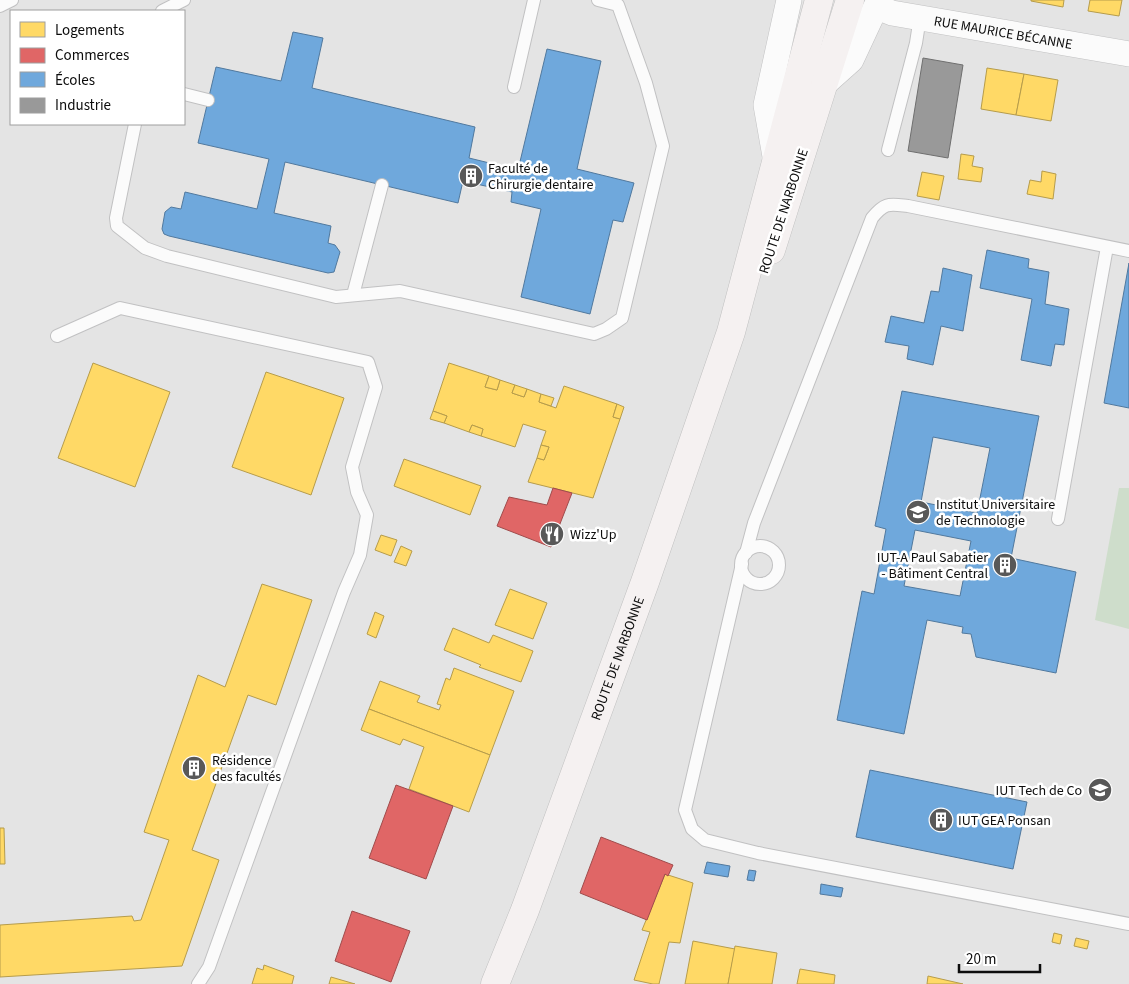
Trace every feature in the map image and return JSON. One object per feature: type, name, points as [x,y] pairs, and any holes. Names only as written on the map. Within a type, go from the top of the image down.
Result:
[{"type":"main road","name":"ROUTE DE NARBONNE","points":[[501,982],[525,910],[645,582],[732,332],[819,0]]},
{"type":"main road","name":"ROUTE DE NARBONNE","points":[[732,332],[763,274],[850,0]]},
{"type":"street","name":"ROUTE DE NARBONNE","points":[[776,162],[766,105],[790,0]]},
{"type":"street","points":[[823,85],[851,60],[878,3]]},
{"type":"street","name":"RUE MAURICE BÉCANNE","points":[[878,3],[892,12],[920,18],[1129,54]]},
{"type":"lane","points":[[0,6],[12,0]]},
{"type":"lane","points":[[164,10],[184,0]]},
{"type":"lane","points":[[514,87],[534,0]]},
{"type":"lane","points":[[135,125],[116,218],[117,226],[145,248],[167,256],[336,297],[400,291],[594,334],[606,329],[622,318],[663,146],[646,84],[618,5],[598,0]]},
{"type":"lane","points":[[888,150],[916,43],[920,18]]},
{"type":"lane","points":[[185,94],[208,100]]},
{"type":"lane","points":[[354,295],[382,185]]},
{"type":"lane","points":[[1129,251],[908,206],[889,204],[882,206],[872,218],[754,523],[744,558],[685,810],[692,829],[705,840],[1129,924]]},
{"type":"lane","points":[[1058,519],[1107,247]]},
{"type":"lane","points":[[58,336],[120,308],[368,362],[376,387],[352,467],[358,492],[367,515],[360,556],[344,592],[209,967],[198,984]]},
{"type":"green space","points":[[1119,488],[1129,488],[1129,629],[1095,620]]},
{"type":"building: Logements","points":[[1031,0],[1064,0],[1063,7]]},
{"type":"building: Logements","points":[[1090,0],[1122,0],[1119,16],[1088,11]]},
{"type":"building: Logements","points":[[987,68],[1024,74],[1016,115],[981,109]]},
{"type":"building: Logements","points":[[1024,74],[1058,80],[1051,121],[1016,115]]},
{"type":"building: Logements","points":[[961,154],[974,156],[972,166],[983,168],[981,182],[958,179]]},
{"type":"building: Logements","points":[[1042,171],[1056,174],[1053,199],[1027,194],[1030,180],[1041,182]]},
{"type":"building: Logements","points":[[922,172],[944,176],[939,200],[917,196]]},
{"type":"building: Logements","points":[[93,363],[170,392],[135,487],[58,458]]},
{"type":"building: Logements","points":[[449,363],[489,376],[485,387],[497,390],[500,380],[515,385],[512,393],[524,397],[527,389],[541,394],[539,402],[556,408],[564,386],[617,404],[613,417],[620,419],[593,498],[528,482],[537,458],[544,460],[549,447],[541,445],[546,431],[523,424],[515,447],[481,436],[483,429],[472,425],[469,432],[444,423],[447,416],[433,411]]},
{"type":"building: Logements","points":[[266,372],[344,398],[311,495],[232,467]]},
{"type":"building: Logements","points":[[489,376],[500,380],[497,390],[485,387]]},
{"type":"building: Logements","points":[[515,385],[527,389],[524,397],[512,393]]},
{"type":"building: Logements","points":[[541,394],[554,398],[551,406],[539,402]]},
{"type":"building: Logements","points":[[617,404],[624,407],[620,419],[613,417]]},
{"type":"building: Logements","points":[[433,411],[447,416],[444,423],[430,419]]},
{"type":"building: Logements","points":[[472,425],[483,429],[481,436],[469,432]]},
{"type":"building: Logements","points":[[541,445],[549,447],[544,460],[537,458]]},
{"type":"building: Logements","points":[[404,459],[481,486],[470,515],[394,486]]},
{"type":"building: Logements","points":[[381,535],[397,540],[391,556],[375,550]]},
{"type":"building: Logements","points":[[401,546],[412,551],[406,566],[394,562]]},
{"type":"building: Logements","name":"Résidence des facultés","points":[[262,584],[312,600],[276,705],[248,695],[192,850],[219,860],[182,966],[0,977],[0,925],[132,916],[134,921],[141,920],[169,840],[144,832],[198,675],[225,687]]},
{"type":"building: Logements","points":[[510,589],[547,603],[533,639],[495,625]]},
{"type":"building: Logements","points":[[375,612],[384,616],[376,638],[367,634]]},
{"type":"building: Logements","points":[[453,628],[489,643],[493,635],[533,651],[521,682],[479,667],[481,665],[444,650]]},
{"type":"building: Logements","points":[[454,668],[514,691],[490,755],[369,709],[380,681],[420,696],[417,702],[439,710],[441,705],[437,704],[446,678],[450,680]]},
{"type":"building: Logements","points":[[369,709],[490,755],[469,812],[409,789],[424,747],[403,739],[400,745],[361,730]]},
{"type":"building: Logements","points":[[0,828],[4,828],[5,864],[0,864]]},
{"type":"building: Logements","points":[[665,874],[693,883],[680,943],[669,942],[659,984],[653,984],[634,980],[650,932],[642,930]]},
{"type":"building: Logements","points":[[1054,933],[1062,935],[1060,944],[1052,942]]},
{"type":"building: Logements","points":[[1076,938],[1089,941],[1087,949],[1074,946]]},
{"type":"building: Logements","points":[[693,941],[735,949],[728,984],[685,984]]},
{"type":"building: Logements","points":[[735,946],[777,953],[772,984],[728,984]]},
{"type":"building: Logements","points":[[264,965],[294,976],[292,984],[252,984],[257,968],[263,970]]},
{"type":"building: Logements","points":[[800,969],[835,975],[834,984],[797,984]]},
{"type":"building: Logements","points":[[928,976],[963,984],[927,984]]},
{"type":"building: Logements","points":[[331,977],[355,984],[329,984]]},
{"type":"building: Commerces","points":[[553,488],[572,493],[551,547],[497,526],[509,497],[547,505]]},
{"type":"building: Commerces","points":[[396,785],[453,806],[426,879],[369,858]]},
{"type":"building: Commerces","points":[[601,837],[673,865],[668,876],[665,874],[647,920],[580,893]]},
{"type":"building: Commerces","points":[[352,911],[410,931],[391,982],[335,961]]},
{"type":"building: Écoles","name":"Faculté de Chirurgie dentaire","points":[[293,32],[323,38],[312,88],[475,127],[469,158],[518,170],[547,49],[601,61],[577,169],[634,183],[623,222],[613,220],[590,314],[521,297],[541,209],[511,202],[512,192],[463,181],[458,203],[285,162],[274,213],[331,226],[328,243],[335,245],[340,252],[334,272],[328,273],[164,234],[162,229],[165,212],[171,207],[181,209],[185,192],[257,209],[269,159],[198,143],[216,67],[281,81]]},
{"type":"building: Écoles","points":[[987,250],[1029,259],[1028,268],[1049,272],[1045,304],[1069,309],[1064,345],[1055,344],[1051,366],[1021,360],[1032,299],[980,288]]},
{"type":"building: Écoles","points":[[1129,263],[1129,408],[1104,403]]},
{"type":"building: Écoles","points":[[943,268],[972,275],[963,331],[941,326],[933,365],[907,359],[909,346],[885,342],[891,316],[924,323],[931,291],[939,292]]},
{"type":"building: Écoles","name":"IUT-A Paul Sabatier - Bâtiment Central","points":[[902,391],[1039,416],[1011,558],[1076,572],[1056,673],[976,657],[971,634],[962,633],[963,627],[927,620],[904,734],[837,720],[862,591],[874,594],[886,529],[875,526]],"holes":[[[933,437],[990,448],[977,513],[921,502]],[[915,530],[971,541],[960,596],[904,586]]]},
{"type":"building: Écoles","name":"IUT GEA Ponsan","points":[[870,770],[1027,802],[1013,869],[856,837]]},
{"type":"building: Écoles","points":[[707,862],[730,866],[728,877],[704,873]]},
{"type":"building: Écoles","points":[[749,870],[756,871],[754,881],[747,880]]},
{"type":"building: Écoles","points":[[821,884],[843,888],[841,897],[820,894]]},
{"type":"building: Industrie","points":[[923,58],[963,65],[948,158],[908,151]]},
{"type":"place","name":"Faculté de Chirurgie dentaire","points":[[471,176]]},
{"type":"place","name":"Institut Universitaire de Technologie","points":[[918,512]]},
{"type":"place","name":"Wizz'Up","points":[[552,534]]},
{"type":"place","name":"IUT-A Paul Sabatier - Bâtiment Central","points":[[1005,565]]},
{"type":"place","name":"Résidence des facultés","points":[[194,768]]},
{"type":"place","name":"IUT Tech de Co","points":[[1100,790]]},
{"type":"place","name":"IUT GEA Ponsan","points":[[941,820]]}]
